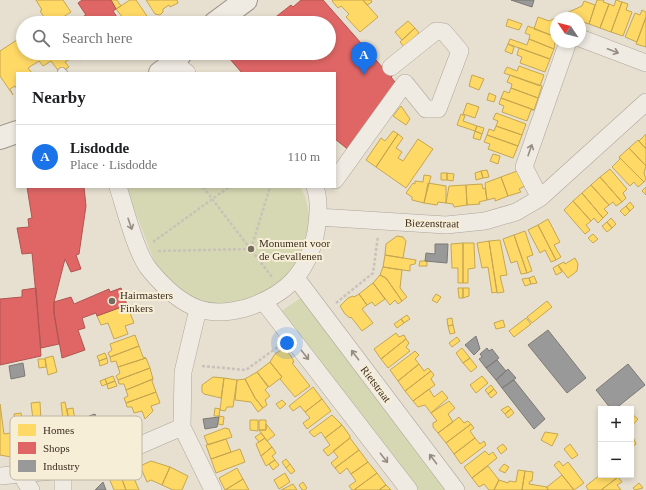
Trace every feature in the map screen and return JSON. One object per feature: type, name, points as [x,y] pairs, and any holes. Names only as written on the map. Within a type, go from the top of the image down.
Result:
[{"type":"street","points":[[224,16],[243,1]]},
{"type":"street","points":[[336,179],[405,83],[426,109],[438,109],[460,51],[444,32],[436,31],[391,67]]},
{"type":"street","points":[[586,40],[646,63]]},
{"type":"street","points":[[540,198],[524,167],[566,48]]},
{"type":"street","name":"Biezenstraat","points":[[318,217],[446,225],[485,221],[516,212],[540,198],[646,102]]},
{"type":"street","points":[[0,138],[16,132]]},
{"type":"street","points":[[118,188],[140,252],[148,268],[162,285],[182,300],[198,309],[215,313],[237,311],[264,302],[282,292],[296,278],[312,251],[318,217],[320,189]]},
{"type":"street","name":"Rietstraat","points":[[296,278],[456,490]]},
{"type":"street","points":[[264,302],[409,490]]},
{"type":"street","points":[[198,309],[183,372],[182,427],[213,490]]},
{"type":"street","points":[[142,444],[182,427]]},
{"type":"street","points":[[0,476],[10,475]]},
{"type":"street","points":[[25,480],[31,490]]},
{"type":"path","points":[[204,188],[282,292]]},
{"type":"path","points":[[140,252],[228,188]]},
{"type":"path","points":[[251,249],[270,188]]},
{"type":"path","points":[[323,314],[373,273],[380,221]]},
{"type":"path","points":[[140,252],[251,249]]},
{"type":"path","points":[[185,364],[246,370],[291,337]]},
{"type":"green space","points":[[126,188],[301,188],[305,196],[309,214],[310,232],[293,273],[261,298],[222,304],[205,303],[184,294],[163,276],[153,258]]},
{"type":"green space","points":[[302,297],[450,490],[416,490],[280,312]]},
{"type":"building: Homes","points":[[36,0],[63,0],[71,12],[65,16],[43,16],[40,11],[42,10]]},
{"type":"building: Homes","points":[[111,0],[117,0],[121,6],[116,9]]},
{"type":"building: Homes","points":[[130,0],[136,0],[147,16],[121,16],[116,9]]},
{"type":"building: Homes","points":[[146,0],[177,0],[178,3],[170,7],[169,5],[163,9],[163,12],[160,15],[155,14]]},
{"type":"building: Homes","points":[[363,0],[378,17],[360,32],[346,17],[349,14],[341,6],[338,8],[332,1]]},
{"type":"building: Homes","points":[[363,0],[371,0],[372,2],[367,5]]},
{"type":"building: Homes","points":[[597,0],[604,0],[603,2],[609,4],[600,28],[589,24]]},
{"type":"building: Homes","points":[[616,0],[622,2],[611,32],[600,28],[609,4],[614,6]]},
{"type":"building: Homes","points":[[584,1],[595,5],[589,24],[586,23],[586,12],[569,12],[582,6]]},
{"type":"building: Homes","points":[[622,2],[628,4],[626,10],[632,12],[623,36],[611,32]]},
{"type":"building: Homes","points":[[642,10],[646,12],[646,17],[637,42],[625,37],[635,13],[640,15]]},
{"type":"building: Homes","points":[[538,17],[549,21],[550,35],[534,29]]},
{"type":"building: Homes","points":[[646,17],[646,47],[636,44]]},
{"type":"building: Homes","points":[[508,19],[522,24],[519,30],[506,26]]},
{"type":"building: Homes","points":[[408,21],[415,28],[402,40],[395,32]]},
{"type":"building: Homes","points":[[528,26],[550,35],[550,47],[529,39],[530,35],[525,33]]},
{"type":"building: Homes","points":[[415,28],[419,33],[404,47],[400,42]]},
{"type":"building: Homes","points":[[510,39],[527,45],[529,39],[554,49],[550,59],[508,44]]},
{"type":"building: Homes","points":[[16,41],[16,60],[68,60],[65,62],[69,67],[59,72],[51,61],[43,66],[39,61],[28,68],[31,72],[16,72],[16,88],[15,86],[10,89],[13,95],[0,76],[0,51]]},
{"type":"building: Homes","points":[[508,44],[514,47],[512,54],[505,51]]},
{"type":"building: Homes","points":[[519,48],[550,59],[545,72],[520,63],[522,57],[517,55]]},
{"type":"building: Homes","points":[[519,66],[544,75],[540,86],[504,73],[507,67],[517,71]]},
{"type":"building: Homes","points":[[472,75],[484,79],[479,90],[469,86]]},
{"type":"building: Homes","points":[[510,75],[542,86],[538,98],[511,88],[512,84],[507,82]]},
{"type":"building: Homes","points":[[511,88],[538,98],[534,110],[501,98],[504,91],[509,93]]},
{"type":"building: Homes","points":[[489,93],[496,96],[494,102],[487,100]]},
{"type":"building: Homes","points":[[501,98],[534,110],[531,110],[527,121],[502,112],[504,106],[499,104]]},
{"type":"building: Homes","points":[[467,103],[479,107],[475,118],[463,114]]},
{"type":"building: Homes","points":[[401,106],[410,119],[406,125],[393,116]]},
{"type":"building: Homes","points":[[496,113],[526,124],[522,135],[496,126],[498,121],[493,119]]},
{"type":"building: Homes","points":[[461,114],[465,116],[463,121],[477,126],[475,131],[457,125]]},
{"type":"building: Homes","points":[[477,126],[484,128],[482,134],[475,131]]},
{"type":"building: Homes","points":[[496,126],[522,135],[518,146],[487,135],[489,129],[494,131]]},
{"type":"building: Homes","points":[[393,131],[398,134],[376,167],[366,160],[381,138],[385,141]]},
{"type":"building: Homes","points":[[475,131],[482,134],[480,140],[473,138]]},
{"type":"building: Homes","points":[[398,134],[403,138],[396,148],[402,152],[398,158],[403,161],[418,139],[433,149],[406,188],[376,167]]},
{"type":"building: Homes","points":[[646,134],[646,149],[639,141]]},
{"type":"building: Homes","points":[[487,135],[518,146],[513,158],[488,149],[490,144],[484,142]]},
{"type":"building: Homes","points":[[638,140],[646,149],[646,166],[629,148]]},
{"type":"building: Homes","points":[[629,148],[646,166],[644,173],[646,179],[644,182],[619,157]]},
{"type":"building: Homes","points":[[493,154],[500,156],[498,164],[490,161]]},
{"type":"building: Homes","points":[[619,157],[644,182],[638,187],[634,182],[630,186],[612,167],[620,159]]},
{"type":"building: Homes","points":[[610,169],[627,189],[623,193],[626,198],[622,202],[600,177]]},
{"type":"building: Homes","points":[[487,170],[489,177],[483,178],[481,171]]},
{"type":"building: Homes","points":[[481,171],[483,178],[476,180],[475,173]]},
{"type":"building: Homes","points":[[517,171],[525,186],[519,189],[521,192],[508,196],[501,177]]},
{"type":"building: Homes","points":[[441,173],[447,173],[447,180],[441,180]]},
{"type":"building: Homes","points":[[447,173],[454,174],[453,181],[447,180]]},
{"type":"building: Homes","points":[[424,175],[431,176],[424,203],[412,200],[412,197],[406,193],[413,183],[415,184],[415,181],[423,182]]},
{"type":"building: Homes","points":[[501,177],[508,196],[495,201],[495,198],[487,200],[485,183]]},
{"type":"building: Homes","points":[[600,177],[622,202],[616,206],[613,202],[609,205],[591,185]]},
{"type":"building: Homes","points":[[428,183],[446,186],[446,203],[438,202],[437,205],[424,203]]},
{"type":"building: Homes","points":[[482,184],[483,189],[485,188],[487,200],[479,202],[480,204],[467,205],[466,185]]},
{"type":"building: Homes","points":[[466,185],[467,205],[454,207],[453,204],[446,203],[449,186]]},
{"type":"building: Homes","points":[[591,185],[609,205],[604,209],[608,213],[603,218],[582,193]]},
{"type":"building: Homes","points":[[646,187],[646,195],[642,191]]},
{"type":"building: Homes","points":[[582,193],[603,218],[598,223],[594,218],[591,221],[573,201]]},
{"type":"building: Homes","points":[[573,201],[591,221],[586,225],[590,230],[585,234],[564,210]]},
{"type":"building: Homes","points":[[630,202],[634,207],[630,211],[626,206]]},
{"type":"building: Homes","points":[[626,206],[630,211],[625,216],[620,211]]},
{"type":"building: Homes","points":[[611,218],[616,224],[612,228],[607,222]]},
{"type":"building: Homes","points":[[548,219],[560,242],[554,245],[561,257],[556,260],[538,225]]},
{"type":"building: Homes","points":[[607,222],[612,228],[607,232],[602,226]]},
{"type":"building: Homes","points":[[538,225],[556,260],[551,262],[545,250],[540,253],[528,230]]},
{"type":"building: Homes","points":[[525,231],[533,255],[527,257],[532,271],[527,273],[514,235]]},
{"type":"building: Homes","points":[[593,234],[598,239],[593,243],[588,238]]},
{"type":"building: Homes","points":[[514,235],[527,273],[521,274],[517,261],[511,263],[503,239]]},
{"type":"building: Homes","points":[[397,236],[403,237],[406,241],[403,258],[385,255],[386,244]]},
{"type":"building: Homes","points":[[500,240],[507,275],[500,276],[504,292],[497,293],[489,241]]},
{"type":"building: Homes","points":[[489,241],[497,292],[492,293],[488,267],[482,268],[477,243]]},
{"type":"building: Homes","points":[[463,243],[463,283],[458,283],[458,268],[452,268],[451,244]]},
{"type":"building: Homes","points":[[463,243],[474,243],[475,268],[468,269],[468,283],[463,283]]},
{"type":"building: Homes","points":[[385,255],[416,260],[415,264],[410,265],[410,271],[383,267]]},
{"type":"building: Homes","points":[[575,258],[578,264],[577,271],[568,278],[558,265],[564,262],[565,264]]},
{"type":"building: Homes","points":[[420,261],[427,261],[427,266],[419,266]]},
{"type":"building: Homes","points":[[558,265],[562,272],[556,275],[553,268]]},
{"type":"building: Homes","points":[[383,267],[402,270],[400,288],[407,297],[402,301],[386,278],[380,275]]},
{"type":"building: Homes","points":[[380,275],[386,278],[402,301],[398,304],[395,300],[390,305],[373,283]]},
{"type":"building: Homes","points":[[534,276],[537,283],[531,284],[529,278]]},
{"type":"building: Homes","points":[[529,278],[531,284],[525,286],[522,279]]},
{"type":"building: Homes","points":[[373,283],[385,299],[375,306],[372,302],[367,305],[359,294]]},
{"type":"building: Homes","points":[[458,288],[463,288],[463,298],[459,298]]},
{"type":"building: Homes","points":[[463,288],[469,288],[469,296],[463,298]]},
{"type":"building: Homes","points":[[359,294],[367,305],[362,309],[373,323],[362,331],[351,317],[350,318],[345,314],[340,306],[348,298]]},
{"type":"building: Homes","points":[[436,294],[441,297],[437,303],[432,300]]},
{"type":"building: Homes","points":[[547,301],[552,307],[532,323],[527,317]]},
{"type":"building: Homes","points":[[127,305],[134,323],[125,326],[128,334],[114,339],[108,323],[101,325],[97,316]]},
{"type":"building: Homes","points":[[407,315],[410,319],[404,323],[401,319]]},
{"type":"building: Homes","points":[[452,318],[453,325],[448,326],[447,319]]},
{"type":"building: Homes","points":[[526,318],[531,324],[514,337],[509,331]]},
{"type":"building: Homes","points":[[401,319],[404,323],[397,328],[394,324]]},
{"type":"building: Homes","points":[[503,320],[505,327],[496,329],[494,323]]},
{"type":"building: Homes","points":[[453,325],[455,333],[450,334],[448,326]]},
{"type":"building: Homes","points":[[396,333],[399,337],[404,335],[406,339],[381,359],[374,349]]},
{"type":"building: Homes","points":[[135,335],[139,346],[110,357],[108,353],[112,350],[110,344]]},
{"type":"building: Homes","points":[[457,337],[460,341],[452,347],[449,343]]},
{"type":"building: Homes","points":[[406,339],[409,343],[406,347],[410,351],[388,368],[381,359]]},
{"type":"building: Homes","points":[[139,346],[143,357],[146,358],[118,367],[116,361],[111,362],[110,357]]},
{"type":"building: Homes","points":[[284,348],[291,356],[294,362],[292,363],[310,386],[295,397],[280,379],[282,377],[270,362],[275,354]]},
{"type":"building: Homes","points":[[462,348],[470,358],[463,363],[456,353]]},
{"type":"building: Homes","points":[[415,351],[419,355],[415,359],[419,364],[398,381],[390,370]]},
{"type":"building: Homes","points":[[105,353],[107,358],[99,361],[97,356]]},
{"type":"building: Homes","points":[[53,356],[57,372],[48,375],[45,358]]},
{"type":"building: Homes","points":[[107,358],[108,363],[100,366],[99,361]]},
{"type":"building: Homes","points":[[146,358],[150,368],[118,380],[116,376],[120,373],[118,367]]},
{"type":"building: Homes","points":[[470,358],[477,367],[471,372],[463,363]]},
{"type":"building: Homes","points":[[38,359],[45,359],[46,367],[39,368]]},
{"type":"building: Homes","points":[[270,362],[282,377],[269,387],[257,372]]},
{"type":"building: Homes","points":[[419,364],[424,371],[428,368],[431,371],[405,391],[398,381]]},
{"type":"building: Homes","points":[[150,368],[153,379],[126,390],[124,384],[119,384],[118,380]]},
{"type":"building: Homes","points":[[431,371],[434,375],[431,379],[435,385],[413,401],[405,391]]},
{"type":"building: Homes","points":[[257,372],[268,387],[265,390],[270,396],[265,400],[267,405],[263,408],[255,398],[245,379]]},
{"type":"building: Homes","points":[[113,376],[115,381],[107,384],[105,379]]},
{"type":"building: Homes","points":[[482,376],[488,383],[476,393],[470,385]]},
{"type":"building: Homes","points":[[213,377],[224,378],[221,398],[204,394],[202,392],[202,385]]},
{"type":"building: Homes","points":[[224,378],[237,380],[233,407],[227,407],[225,411],[220,410]]},
{"type":"building: Homes","points":[[105,379],[107,384],[102,386],[100,381]]},
{"type":"building: Homes","points":[[153,379],[152,381],[156,392],[126,403],[124,398],[128,396],[126,390]]},
{"type":"building: Homes","points":[[245,379],[255,398],[263,408],[258,412],[251,402],[235,400],[237,380]]},
{"type":"building: Homes","points":[[115,381],[117,386],[108,389],[107,384]]},
{"type":"building: Homes","points":[[491,385],[494,389],[488,394],[485,390]]},
{"type":"building: Homes","points":[[313,387],[322,399],[305,412],[300,406],[293,411],[289,406]]},
{"type":"building: Homes","points":[[429,389],[434,397],[442,391],[448,398],[431,413],[425,405],[418,407],[413,401]]},
{"type":"building: Homes","points":[[494,389],[497,393],[491,398],[488,394]]},
{"type":"building: Homes","points":[[156,392],[160,403],[151,406],[153,411],[145,419],[142,411],[134,413],[132,407],[127,407],[126,403]]},
{"type":"building: Homes","points":[[322,399],[331,411],[307,429],[303,423],[310,418],[305,412]]},
{"type":"building: Homes","points":[[282,400],[286,404],[280,409],[276,404]]},
{"type":"building: Homes","points":[[449,401],[455,408],[448,414],[453,422],[438,433],[433,427],[433,423],[437,421],[431,413]]},
{"type":"building: Homes","points":[[40,402],[41,416],[33,416],[31,403]]},
{"type":"building: Homes","points":[[65,402],[68,416],[63,416],[61,403]]},
{"type":"building: Homes","points":[[0,404],[4,434],[10,433],[10,457],[0,455]]},
{"type":"building: Homes","points":[[508,406],[511,409],[505,414],[501,410]]},
{"type":"building: Homes","points":[[73,408],[74,416],[68,416],[67,409]]},
{"type":"building: Homes","points":[[215,408],[220,409],[219,416],[214,416]]},
{"type":"building: Homes","points":[[511,409],[514,413],[508,418],[505,414]]},
{"type":"building: Homes","points":[[21,413],[22,416],[14,416],[14,414]]},
{"type":"building: Homes","points":[[332,415],[342,425],[325,438],[321,432],[314,437],[309,432]]},
{"type":"building: Homes","points":[[219,416],[224,417],[223,425],[218,424]]},
{"type":"building: Homes","points":[[634,416],[638,419],[634,424]]},
{"type":"building: Homes","points":[[459,417],[464,423],[468,421],[471,424],[446,443],[438,433]]},
{"type":"building: Homes","points":[[250,420],[258,420],[258,431],[250,430]]},
{"type":"building: Homes","points":[[259,420],[266,420],[266,430],[259,430]]},
{"type":"building: Homes","points":[[266,424],[275,435],[267,441],[259,430],[266,430]]},
{"type":"building: Homes","points":[[471,424],[474,428],[470,431],[475,438],[454,454],[446,443]]},
{"type":"building: Homes","points":[[342,425],[350,438],[328,456],[323,450],[330,445],[325,438]]},
{"type":"building: Homes","points":[[225,428],[229,429],[232,437],[208,445],[204,436]]},
{"type":"building: Homes","points":[[545,432],[558,434],[552,446],[541,440]]},
{"type":"building: Homes","points":[[261,433],[265,438],[259,442],[255,437]]},
{"type":"building: Homes","points":[[265,438],[272,447],[261,456],[256,444]]},
{"type":"building: Homes","points":[[350,438],[359,450],[335,468],[331,463],[338,457],[333,451]]},
{"type":"building: Homes","points":[[475,438],[480,444],[484,441],[486,445],[461,464],[454,454]]},
{"type":"building: Homes","points":[[226,439],[231,452],[211,459],[206,445]]},
{"type":"building: Homes","points":[[503,444],[507,449],[501,454],[497,448]]},
{"type":"building: Homes","points":[[570,444],[578,455],[572,459],[564,449]]},
{"type":"building: Homes","points":[[272,447],[276,453],[272,456],[275,460],[266,466],[261,456]]},
{"type":"building: Homes","points":[[240,449],[245,462],[216,473],[211,459]]},
{"type":"building: Homes","points":[[359,450],[368,462],[351,474],[347,468],[340,474],[335,468]]},
{"type":"building: Homes","points":[[485,451],[489,455],[493,452],[497,458],[472,478],[464,467]]},
{"type":"building: Homes","points":[[286,459],[290,464],[286,468],[282,462]]},
{"type":"building: Homes","points":[[275,460],[279,465],[273,470],[269,464]]},
{"type":"building: Homes","points":[[151,461],[170,467],[162,485],[151,480],[147,482],[142,471],[142,465]]},
{"type":"building: Homes","points":[[559,461],[563,466],[568,462],[584,483],[574,490],[554,465]]},
{"type":"building: Homes","points":[[368,462],[377,473],[352,490],[349,486],[356,481],[351,474]]},
{"type":"building: Homes","points":[[290,464],[295,471],[291,474],[286,468]]},
{"type":"building: Homes","points":[[504,464],[509,467],[505,473],[499,470]]},
{"type":"building: Homes","points":[[488,466],[499,480],[494,490],[489,490],[484,484],[479,487],[472,478]]},
{"type":"building: Homes","points":[[170,467],[188,476],[182,490],[173,490],[162,485]]},
{"type":"building: Homes","points":[[237,468],[243,479],[225,490],[219,478]]},
{"type":"building: Homes","points":[[518,470],[525,471],[522,490],[494,490],[499,480],[508,483],[509,481],[516,482]]},
{"type":"building: Homes","points":[[525,471],[533,472],[532,481],[530,481],[529,484],[547,487],[548,490],[522,490]]},
{"type":"building: Homes","points":[[285,473],[290,482],[279,489],[274,480]]},
{"type":"building: Homes","points":[[377,473],[386,485],[379,490],[354,490]]},
{"type":"building: Homes","points":[[562,475],[574,490],[548,490],[547,487]]},
{"type":"building: Homes","points":[[598,476],[598,478],[617,478],[601,490],[588,490],[586,486]]},
{"type":"building: Homes","points":[[617,478],[619,478],[622,482],[617,485],[621,490],[601,490]]},
{"type":"building: Homes","points":[[243,479],[249,490],[225,490]]},
{"type":"building: Homes","points":[[110,480],[122,480],[126,490],[114,490]]},
{"type":"building: Homes","points":[[122,480],[135,480],[139,490],[126,490]]},
{"type":"building: Homes","points":[[303,482],[307,488],[305,490],[302,490],[299,485]]},
{"type":"building: Homes","points":[[639,483],[643,488],[635,490],[633,488]]},
{"type":"building: Homes","points":[[293,484],[297,490],[281,490]]},
{"type":"building: Homes","points":[[386,485],[391,490],[379,490]]},
{"type":"building: Shops","points":[[82,0],[111,0],[116,9],[113,11],[116,16],[84,16],[86,15],[78,3]]},
{"type":"building: Shops","points":[[301,0],[323,0],[383,68],[437,36],[391,77],[398,86],[350,151],[336,140],[336,72],[241,72],[231,60],[336,60],[336,16],[277,16],[291,5],[293,7]]},
{"type":"building: Shops","points":[[27,188],[84,188],[86,206],[79,254],[76,255],[81,269],[71,272],[65,259],[54,302],[54,313],[59,344],[41,348],[32,253],[22,254],[17,228],[29,227],[28,219],[32,218]]},
{"type":"building: Shops","points":[[36,288],[41,356],[0,365],[0,299],[22,297],[22,290]]},
{"type":"building: Shops","points":[[121,288],[127,305],[97,316],[96,313],[82,318],[85,328],[78,330],[85,350],[62,358],[54,313],[54,302],[71,297],[74,304],[109,289],[110,292]]},
{"type":"building: Industry","points":[[511,0],[534,0],[532,7]]},
{"type":"building: Industry","points":[[435,244],[448,244],[447,263],[425,261],[426,253],[435,254]]},
{"type":"building: Industry","points":[[548,330],[586,378],[567,393],[528,345]]},
{"type":"building: Industry","points":[[476,336],[480,349],[474,355],[465,345]]},
{"type":"building: Industry","points":[[487,348],[489,351],[492,349],[499,358],[486,368],[479,359],[482,357],[480,354]]},
{"type":"building: Industry","points":[[497,360],[506,371],[496,380],[486,368]]},
{"type":"building: Industry","points":[[23,363],[25,376],[11,379],[9,366]]},
{"type":"building: Industry","points":[[628,364],[645,385],[619,406],[609,406],[596,390]]},
{"type":"building: Industry","points":[[508,369],[516,378],[502,388],[496,380]]},
{"type":"building: Industry","points":[[514,380],[545,419],[534,429],[502,388]]},
{"type":"building: Industry","points":[[219,417],[217,427],[205,429],[203,419]]},
{"type":"building: Industry","points":[[103,482],[106,490],[95,490]]},
{"type":"place","name":"Lisdodde","points":[[364,75]]},
{"type":"place","name":"Monument voor de Gevallenen","points":[[251,249]]},
{"type":"place","name":"Hairmasters Finkers","points":[[112,301]]}]
